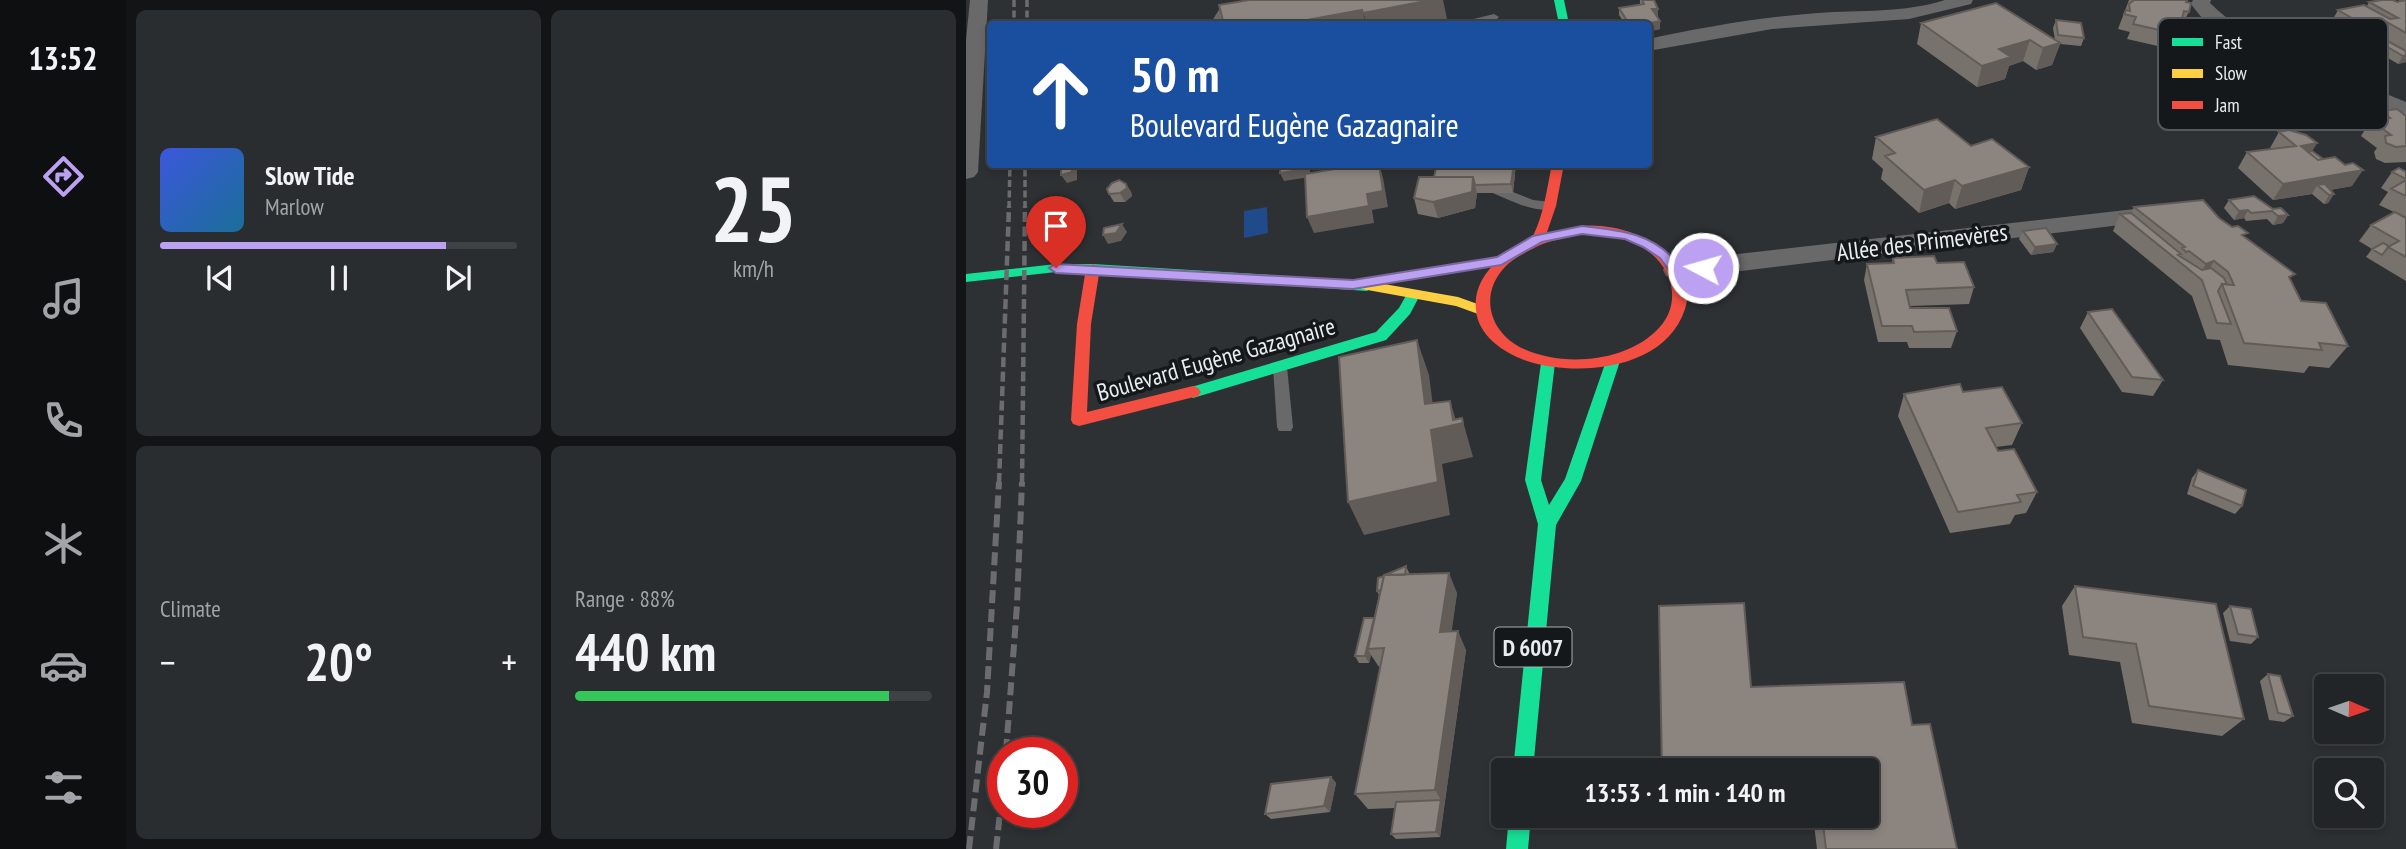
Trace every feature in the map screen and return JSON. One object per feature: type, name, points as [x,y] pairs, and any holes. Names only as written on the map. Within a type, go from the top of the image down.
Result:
[{"type":"main road","points":[[1559,0],[1563,21]]},
{"type":"main road","points":[[1573,0],[1576,21]]},
{"type":"main road","points":[[1538,239],[1550,206],[1557,168]]},
{"type":"main road","points":[[1589,215],[1604,231]]},
{"type":"main road","points":[[1604,231],[1627,235],[1648,244],[1664,255],[1676,270],[1682,290],[1678,311],[1665,331],[1642,349],[1613,361],[1580,366],[1549,363],[1523,356],[1502,344],[1487,328],[1481,310],[1481,294],[1487,278],[1501,260],[1538,239],[1559,233],[1604,231]]},
{"type":"main road","name":"Boulevard Eugène Gazagnaire","points":[[1353,284],[1501,260]]},
{"type":"main road","name":"Boulevard Eugène Gazagnaire","points":[[966,278],[1056,268],[1093,268],[1353,284],[1458,302],[1481,310]]},
{"type":"main road","name":"Boulevard Eugène Gazagnaire","points":[[1093,268],[1084,324],[1079,420],[1115,413],[1381,336],[1405,311],[1413,295]]},
{"type":"main road","points":[[1547,524],[1573,481],[1613,361]]},
{"type":"main road","points":[[1547,524],[1533,480],[1549,363]]},
{"type":"main road","name":"D 6007","points":[[1524,758],[1547,524]]},
{"type":"main road","points":[[1517,849],[1519,828]]},
{"type":"street","points":[[966,172],[979,0]]},
{"type":"street","points":[[1652,44],[1814,19],[1907,14],[1947,7],[1964,0]]},
{"type":"street","points":[[2202,0],[2200,4],[2213,18]]},
{"type":"street","points":[[2388,102],[2406,110]]},
{"type":"street","name":"Allée des Primevères","points":[[1676,270],[2168,213]]},
{"type":"lane","points":[[1216,21],[1225,8],[1248,5]]},
{"type":"lane","points":[[1473,21],[1494,17]]},
{"type":"lane","points":[[1495,168],[1492,188],[1531,204],[1550,206]]},
{"type":"lane","points":[[1280,367],[1285,427]]},
{"type":"water","points":[[1267,207],[1268,233],[1244,238],[1244,211]]},
{"type":"building","points":[[1249,0],[1431,0],[1302,21],[1223,21],[1219,5]]},
{"type":"building","points":[[1642,0],[1654,0],[1658,9],[1652,9],[1660,21],[1627,21],[1619,8],[1644,4]]},
{"type":"building","points":[[2134,0],[2187,0],[2186,2],[2191,3],[2189,12],[2184,11],[2182,18],[2158,18],[2158,30],[2133,24],[2136,17],[2124,14],[2126,10],[2130,11],[2129,4]]},
{"type":"building","points":[[2406,0],[2406,33],[2388,23],[2388,18],[2352,18],[2338,10],[2364,5],[2390,19],[2398,18],[2369,2]]},
{"type":"building","points":[[1996,3],[2060,43],[2043,48],[2030,40],[1999,49],[2011,57],[1982,66],[1921,23]]},
{"type":"building","points":[[2056,20],[2081,23],[2084,38],[2058,35]]},
{"type":"building","points":[[2388,41],[2406,51],[2403,56],[2388,47]]},
{"type":"building","points":[[2397,109],[2406,116],[2406,146],[2396,147],[2386,143],[2385,136],[2391,135],[2384,130],[2388,130],[2388,110]]},
{"type":"building","points":[[1937,119],[1971,146],[1992,139],[2029,167],[1962,186],[1955,180],[1924,190],[1885,156],[1895,153],[1876,137]]},
{"type":"building","points":[[2289,130],[2306,135],[2317,143],[2301,146],[2318,160],[2335,157],[2345,165],[2353,163],[2363,170],[2283,184],[2247,152],[2296,146],[2279,132]]},
{"type":"building","points":[[2312,151],[2323,159],[2318,160],[2308,152]]},
{"type":"building","points":[[1061,168],[1072,168],[1072,172],[1061,175]]},
{"type":"building","points":[[1281,168],[1306,168],[1306,169],[1280,173]]},
{"type":"building","points":[[1340,168],[1380,168],[1383,191],[1367,194],[1369,206],[1307,217],[1305,174]]},
{"type":"building","points":[[1436,168],[1513,168],[1511,184],[1475,185],[1473,177],[1434,177]]},
{"type":"building","points":[[2399,168],[2406,172],[2406,179],[2392,172]]},
{"type":"building","points":[[1419,177],[1473,177],[1472,192],[1433,202],[1414,198]]},
{"type":"building","points":[[1119,180],[1126,184],[1127,188],[1120,193],[1109,194],[1107,189]]},
{"type":"building","points":[[2406,180],[2406,196],[2391,189]]},
{"type":"building","points":[[2325,184],[2334,194],[2329,195],[2317,185]]},
{"type":"building","points":[[2254,196],[2273,209],[2281,208],[2288,215],[2278,216],[2272,211],[2239,211],[2229,200]]},
{"type":"building","points":[[2203,200],[2219,218],[2248,233],[2242,235],[2295,274],[2289,277],[2301,301],[2326,303],[2348,346],[2319,343],[2322,350],[2244,343],[2222,284],[2234,285],[2228,272],[2214,261],[2206,264],[2189,251],[2186,252],[2182,248],[2185,247],[2134,207]]},
{"type":"building","points":[[2395,212],[2406,218],[2406,257],[2388,247],[2399,241],[2371,225]]},
{"type":"building","points":[[2131,213],[2181,254],[2178,255],[2202,270],[2211,268],[2224,278],[2227,284],[2222,284],[2218,291],[2231,324],[2217,323],[2202,280],[2120,214]]},
{"type":"building","points":[[1122,224],[1116,233],[1103,235],[1104,228]]},
{"type":"building","points":[[2046,228],[2057,244],[2035,247],[2023,231]]},
{"type":"building","points":[[2383,243],[2389,246],[2382,255],[2372,249]]},
{"type":"building","points":[[1934,256],[1937,263],[1964,262],[1974,287],[1906,290],[1910,308],[1949,308],[1957,331],[1914,332],[1912,326],[1882,326],[1867,264],[1894,263],[1893,258]]},
{"type":"building","points":[[2112,309],[2163,380],[2132,377],[2088,312]]},
{"type":"building","points":[[1417,340],[1425,404],[1450,401],[1453,420],[1462,418],[1463,423],[1431,430],[1438,482],[1348,502],[1339,357]]},
{"type":"building","points":[[1960,384],[1963,392],[2002,387],[2022,423],[1986,428],[1998,451],[2014,449],[2037,492],[2017,495],[2021,502],[1958,512],[1904,394]]},
{"type":"building","points":[[2198,470],[2246,490],[2242,506],[2193,486]]},
{"type":"building","points":[[1406,566],[1405,575],[1385,575]]},
{"type":"building","points":[[1449,573],[1440,632],[1458,631],[1435,790],[1355,794],[1384,648],[1368,649],[1384,575]]},
{"type":"building","points":[[1384,576],[1381,590],[1377,591],[1378,578]]},
{"type":"building","points":[[2075,586],[2216,604],[2244,719],[2149,706],[2136,644],[2083,637]]},
{"type":"building","points":[[1744,603],[1751,687],[1904,682],[1912,725],[1930,724],[1957,849],[1826,849],[1823,828],[1879,828],[1879,758],[1662,758],[1659,606]]},
{"type":"building","points":[[2230,606],[2251,609],[2258,637],[2238,634]]},
{"type":"building","points":[[1364,618],[1374,618],[1365,656],[1355,656]]},
{"type":"building","points":[[2268,674],[2280,676],[2293,716],[2278,713]]},
{"type":"building","points":[[1331,777],[1324,806],[1265,814],[1271,784]]},
{"type":"building","points":[[1441,800],[1436,832],[1391,834],[1396,802]]},
{"type":"railway","points":[[1014,0],[1014,21]]},
{"type":"railway","points":[[1027,0],[1027,21]]},
{"type":"railway","points":[[1009,208],[1010,168]]},
{"type":"railway","points":[[1025,168],[1025,206]]},
{"type":"railway","points":[[999,483],[1009,206]]},
{"type":"railway","points":[[1022,483],[1025,206]]},
{"type":"railway","points":[[969,849],[987,692],[999,482]]},
{"type":"railway","points":[[1007,737],[1017,605],[1022,482]]},
{"type":"railway","points":[[996,849],[998,828]]},
{"type":"traffic: fast","points":[[1559,0],[1563,21]]},
{"type":"traffic: fast","points":[[1383,280],[1501,260]]},
{"type":"traffic: fast","points":[[966,278],[1056,268],[1093,268],[1367,286]]},
{"type":"traffic: fast","points":[[1193,392],[1381,336],[1405,311],[1413,295]]},
{"type":"traffic: fast","points":[[1524,758],[1547,524],[1573,481],[1613,361]]},
{"type":"traffic: fast","points":[[1547,524],[1533,480],[1548,363]]},
{"type":"traffic: fast","points":[[1517,849],[1519,828]]},
{"type":"traffic: slow","points":[[1367,286],[1458,302],[1481,310]]},
{"type":"traffic: jam","points":[[1538,239],[1550,206],[1557,168]]},
{"type":"traffic: jam","points":[[1582,230],[1639,240],[1664,257],[1678,280],[1680,294],[1673,320],[1663,333],[1648,345],[1632,354],[1605,362],[1552,363],[1518,353],[1494,334],[1482,312],[1484,287],[1501,263],[1533,243],[1582,230]]},
{"type":"traffic: jam","points":[[1093,268],[1084,324],[1079,420],[1193,392]]},
{"type":"route","points":[[1056,268],[1353,284],[1501,260],[1538,239],[1582,230],[1627,235],[1664,255],[1676,270],[1703,268]]}]
